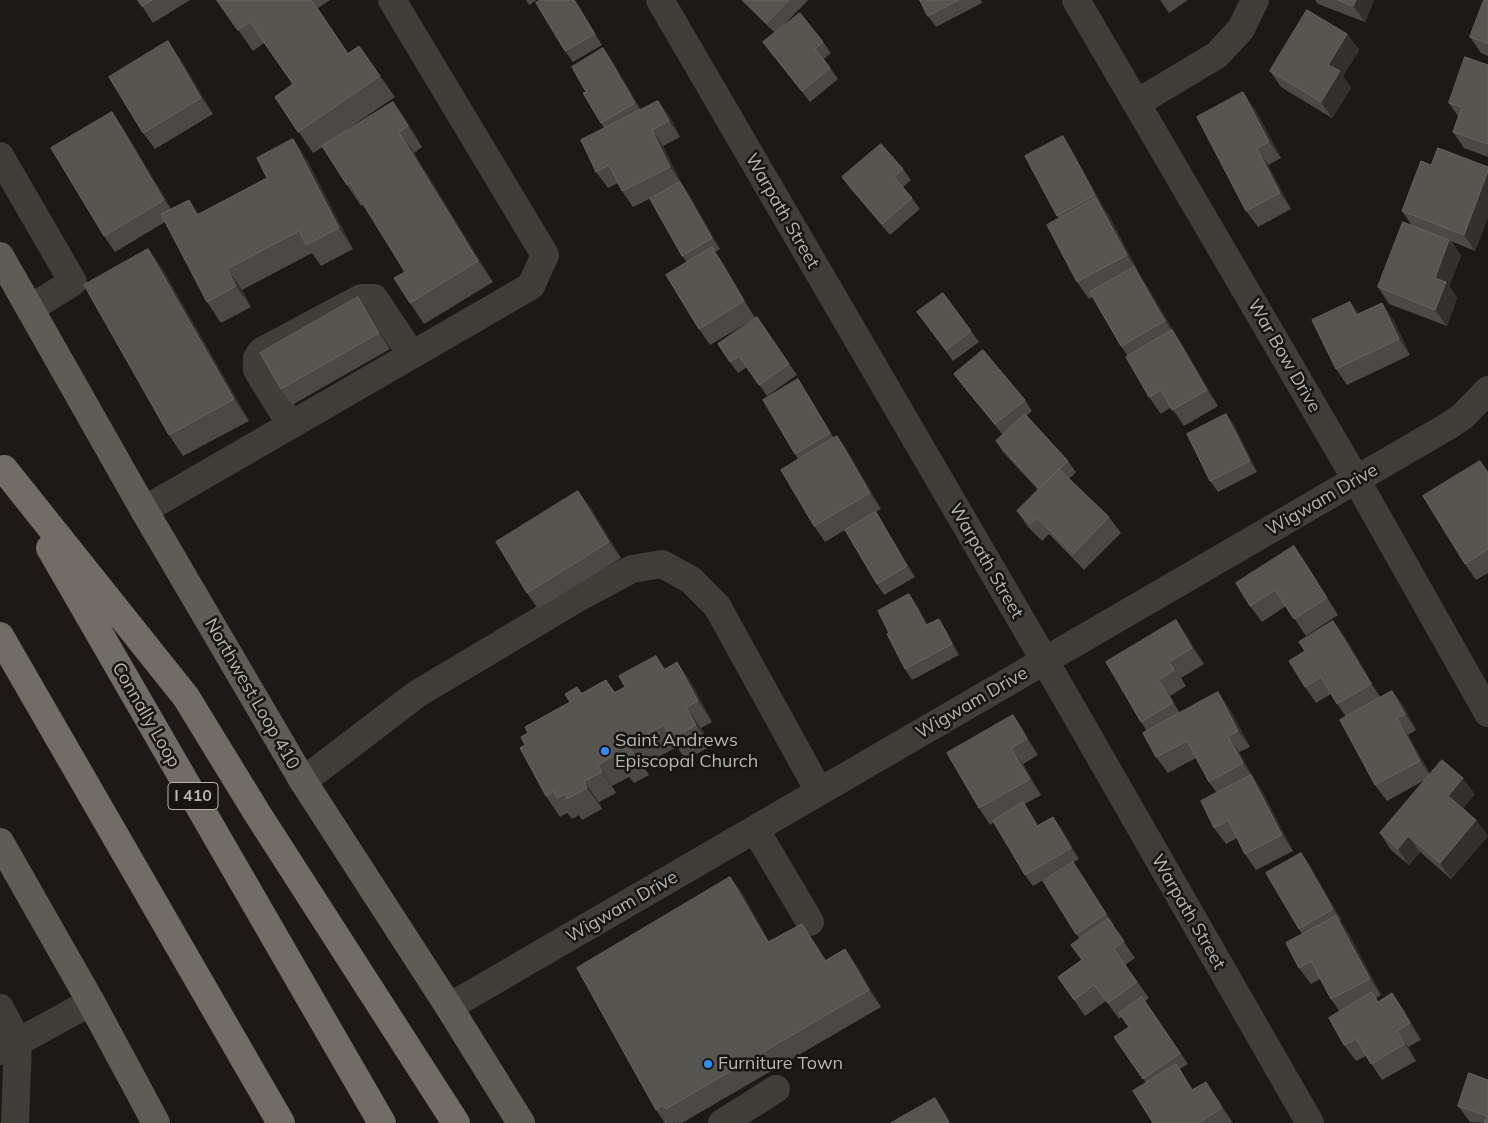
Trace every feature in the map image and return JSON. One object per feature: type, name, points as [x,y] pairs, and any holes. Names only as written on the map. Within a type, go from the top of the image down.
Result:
[{"type":"highway","name":"Connally Loop","points":[[2,465],[382,1123]]},
{"type":"highway","points":[[2,465],[186,697],[257,813],[456,1123]]},
{"type":"highway","points":[[0,636],[281,1123]]},
{"type":"main road","name":"Northwest Loop 410","points":[[0,256],[144,510],[303,781],[449,1007],[521,1123]]},
{"type":"main road","points":[[0,842],[91,1002],[156,1123]]},
{"type":"street","points":[[144,510],[530,286],[545,255],[392,0]]},
{"type":"street","name":"Warpath Street","points":[[660,0],[1310,1123]]},
{"type":"street","name":"War Bow Drive","points":[[1076,0],[1357,480],[1488,713]]},
{"type":"street","points":[[1137,103],[1217,55],[1241,29],[1255,0]]},
{"type":"street","points":[[0,156],[73,282],[31,308]]},
{"type":"street","points":[[291,425],[257,370],[257,358],[262,351],[362,298],[374,298],[412,355]]},
{"type":"street","name":"Wigwam Drive","points":[[449,1007],[1450,425],[1463,416],[1488,390]]},
{"type":"street","points":[[303,781],[417,694],[632,569],[662,564],[691,580],[718,606],[819,791]]},
{"type":"street","points":[[756,828],[810,922]]},
{"type":"street","points":[[9,1047],[91,1002]]},
{"type":"street","points":[[0,1008],[9,1047],[15,1123]]},
{"type":"street","points":[[722,1123],[776,1089]]},
{"type":"building","points":[[138,0],[152,0],[142,6]]},
{"type":"building","points":[[217,0],[311,0],[348,54],[359,46],[380,76],[298,132],[275,97],[293,84],[250,22],[238,30]]},
{"type":"building","points":[[540,0],[574,0],[595,34],[565,51],[536,3]]},
{"type":"building","points":[[744,0],[789,0],[767,23]]},
{"type":"building","points":[[920,0],[959,0],[928,16]]},
{"type":"building","points":[[1338,0],[1356,0],[1353,6]]},
{"type":"building","points":[[1484,0],[1488,0],[1488,44],[1470,37]]},
{"type":"building","points":[[1307,10],[1347,34],[1328,65],[1340,71],[1321,102],[1270,71]]},
{"type":"building","points":[[800,13],[823,42],[815,49],[830,68],[802,91],[763,42]]},
{"type":"building","points":[[168,41],[201,98],[143,133],[109,77]]},
{"type":"building","points":[[603,48],[635,103],[601,123],[583,93],[586,92],[572,67]]},
{"type":"building","points":[[1465,57],[1488,65],[1488,144],[1453,132],[1462,107],[1449,103]]},
{"type":"building","points":[[1243,92],[1269,142],[1257,148],[1280,193],[1246,211],[1197,117]]},
{"type":"building","points":[[658,101],[669,121],[652,130],[670,167],[622,191],[609,165],[596,172],[581,140]]},
{"type":"building","points":[[393,102],[408,126],[399,132],[478,261],[410,303],[394,278],[405,272],[350,183],[347,185],[322,146]]},
{"type":"building","points":[[112,112],[164,200],[104,236],[51,148]]},
{"type":"building","points":[[1063,136],[1095,195],[1057,216],[1025,156]]},
{"type":"building","points":[[293,139],[339,228],[306,245],[299,231],[227,269],[236,286],[207,302],[161,214],[189,200],[197,215],[267,178],[257,158]]},
{"type":"building","points":[[881,144],[903,169],[894,177],[912,198],[882,224],[842,177]]},
{"type":"building","points":[[1438,148],[1488,167],[1464,235],[1402,211],[1421,161],[1431,165]]},
{"type":"building","points":[[680,182],[712,238],[682,256],[650,199]]},
{"type":"building","points":[[1096,198],[1127,255],[1077,282],[1047,225]]},
{"type":"building","points":[[1403,222],[1449,240],[1435,278],[1446,282],[1435,310],[1378,287]]},
{"type":"building","points":[[712,247],[744,301],[699,329],[666,275]]},
{"type":"building","points":[[148,249],[234,399],[169,435],[84,285]]},
{"type":"building","points":[[1134,267],[1165,321],[1121,346],[1090,292]]},
{"type":"building","points":[[943,293],[971,331],[946,350],[917,312]]},
{"type":"building","points":[[358,297],[379,333],[281,389],[260,353]]},
{"type":"building","points":[[1350,302],[1356,315],[1382,303],[1399,339],[1336,369],[1312,320]]},
{"type":"building","points":[[757,317],[789,364],[759,385],[739,356],[730,362],[718,344]]},
{"type":"building","points":[[1172,330],[1207,390],[1172,410],[1161,390],[1149,397],[1126,357]]},
{"type":"building","points":[[983,350],[1025,400],[995,424],[954,374]]},
{"type":"building","points":[[798,379],[830,433],[795,454],[763,400]]},
{"type":"building","points":[[1025,414],[1068,461],[1039,488],[996,441]]},
{"type":"building","points":[[1226,414],[1250,461],[1210,481],[1187,434]]},
{"type":"building","points":[[837,436],[870,493],[814,526],[781,470]]},
{"type":"building","points":[[1480,461],[1488,473],[1488,549],[1465,564],[1423,496]]},
{"type":"building","points":[[1059,469],[1109,517],[1073,554],[1037,518],[1030,524],[1017,511]]},
{"type":"building","points":[[578,491],[609,542],[527,593],[496,542]]},
{"type":"building","points":[[876,512],[907,566],[877,584],[845,530]]},
{"type":"building","points":[[1294,546],[1327,598],[1294,619],[1275,590],[1250,606],[1236,583]]},
{"type":"building","points":[[909,594],[926,625],[939,619],[952,644],[905,669],[887,634],[889,633],[878,611]]},
{"type":"building","points":[[1176,620],[1192,648],[1169,662],[1174,670],[1159,680],[1173,703],[1141,722],[1106,662]]},
{"type":"building","points":[[1333,621],[1371,684],[1337,704],[1321,677],[1305,687],[1289,661],[1305,651],[1299,642]]},
{"type":"building","name":"Saint Andrews Episcopal Church","points":[[656,656],[664,670],[677,662],[698,701],[686,707],[696,725],[671,739],[664,725],[628,744],[634,754],[619,762],[615,755],[598,765],[602,772],[584,781],[587,788],[567,799],[565,794],[557,798],[554,791],[546,796],[520,748],[525,745],[521,737],[528,733],[525,727],[570,702],[565,694],[577,687],[581,694],[606,680],[614,693],[625,687],[619,676]]},
{"type":"building","points":[[1392,691],[1405,714],[1397,718],[1420,761],[1375,785],[1340,720]]},
{"type":"building","points":[[1218,692],[1238,731],[1228,736],[1243,763],[1209,782],[1187,741],[1156,757],[1143,733]]},
{"type":"building","points":[[1013,715],[1027,739],[1011,748],[1030,779],[979,808],[947,753]]},
{"type":"building","points":[[1442,760],[1463,778],[1448,796],[1476,820],[1440,863],[1408,836],[1398,849],[1380,833]]},
{"type":"building","points":[[1251,775],[1282,835],[1245,854],[1228,820],[1214,828],[1201,801]]},
{"type":"building","points":[[1023,802],[1037,826],[1053,817],[1071,848],[1025,875],[993,821]]},
{"type":"building","points":[[1301,853],[1333,909],[1299,929],[1266,873]]},
{"type":"building","points":[[1073,862],[1106,914],[1076,934],[1043,881]]},
{"type":"building","name":"Furniture Town","points":[[730,877],[768,942],[802,924],[825,961],[845,949],[869,990],[666,1109],[663,1105],[656,1110],[577,968]]},
{"type":"building","points":[[1336,916],[1370,979],[1331,999],[1311,961],[1299,968],[1286,943]]},
{"type":"building","points":[[1108,919],[1124,941],[1114,949],[1137,982],[1108,1003],[1094,985],[1074,1000],[1058,977],[1082,960],[1071,945]]},
{"type":"building","points":[[1372,992],[1378,1002],[1392,993],[1410,1023],[1397,1031],[1405,1044],[1371,1064],[1356,1039],[1344,1045],[1329,1018]]},
{"type":"building","points":[[1142,997],[1180,1053],[1143,1079],[1114,1037],[1129,1027],[1119,1013]]},
{"type":"building","points":[[1176,1064],[1192,1090],[1206,1082],[1222,1108],[1198,1123],[1153,1123],[1133,1091]]},
{"type":"building","points":[[1469,1073],[1488,1080],[1488,1123],[1484,1123],[1487,1116],[1458,1106]]},
{"type":"building","points":[[935,1098],[949,1123],[891,1123]]},
{"type":"place","name":"Saint Andrews Episcopal Church","points":[[605,751]]},
{"type":"place","name":"Furniture Town","points":[[708,1064]]}]
